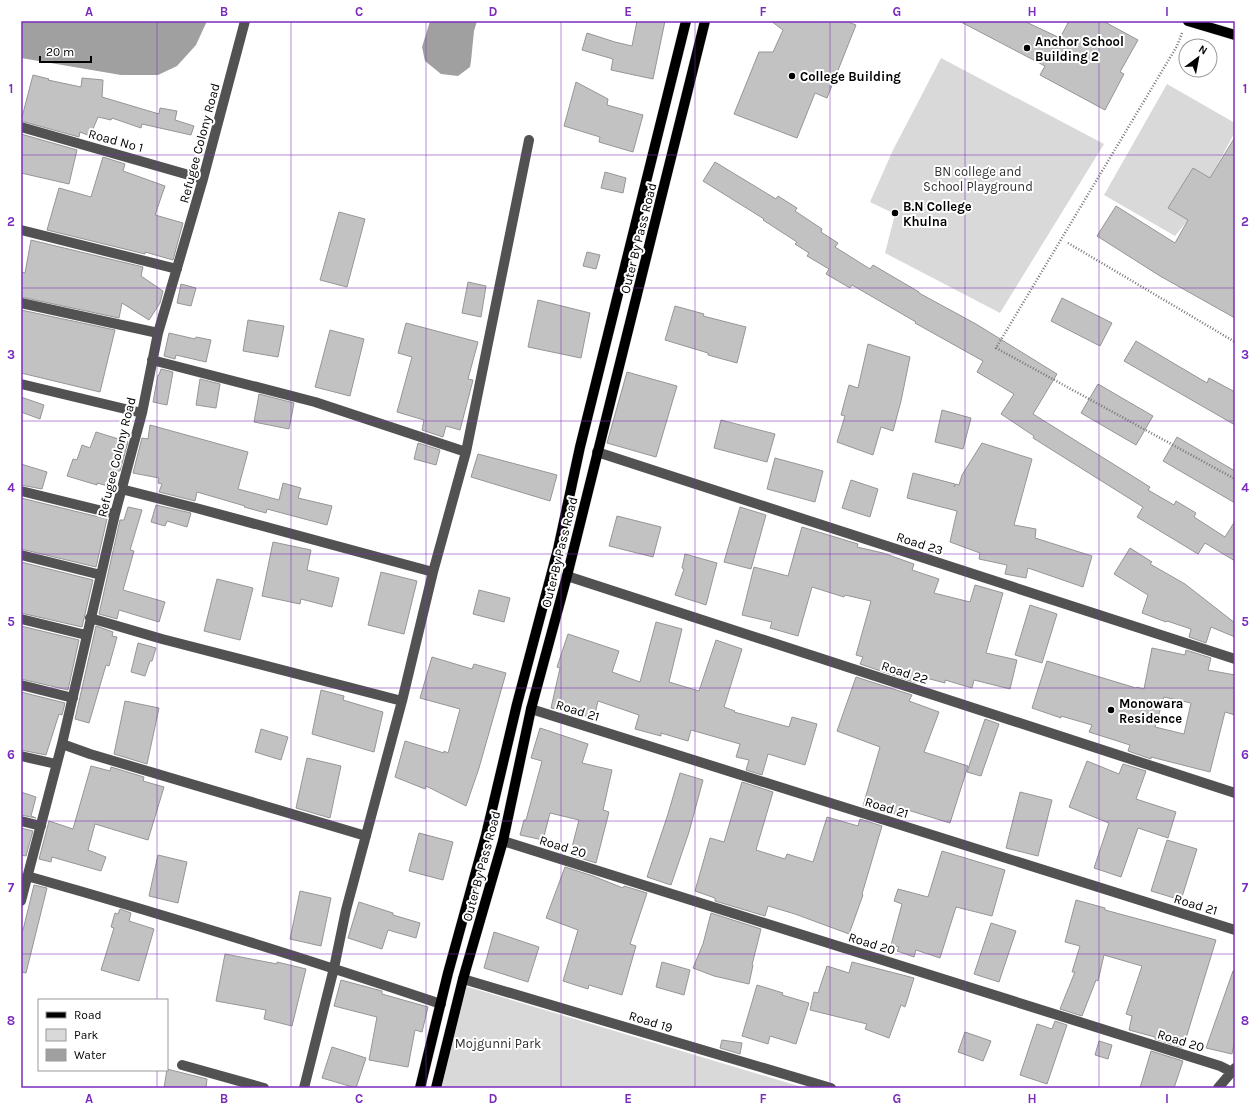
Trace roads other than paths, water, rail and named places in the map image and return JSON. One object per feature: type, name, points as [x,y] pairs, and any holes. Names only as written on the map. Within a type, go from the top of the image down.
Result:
[{"type":"main road","name":"Outer By Pass Road","points":[[420,1088],[448,973],[486,835],[517,704],[558,549],[580,447],[686,21]]},
{"type":"main road","name":"Outer By Pass Road","points":[[436,1088],[463,979],[503,841],[531,709],[567,576],[705,21]]},
{"type":"main road","points":[[1186,24],[1235,35]]},
{"type":"street","name":"Refugee Colony Road","points":[[21,901],[24,882],[41,826],[62,744],[121,489],[142,413],[158,333],[204,179],[244,21]]},
{"type":"street","name":"Road No 1","points":[[21,127],[204,179]]},
{"type":"street","points":[[304,1088],[334,968],[346,910],[402,700],[433,572],[466,452],[529,140]]},
{"type":"street","points":[[21,230],[177,269]]},
{"type":"street","points":[[21,303],[158,333]]},
{"type":"street","points":[[152,360],[315,402],[466,452]]},
{"type":"street","points":[[21,384],[142,413]]},
{"type":"street","name":"Road 23","points":[[597,452],[1235,659]]},
{"type":"street","points":[[121,489],[433,572]]},
{"type":"street","points":[[21,491],[115,514]]},
{"type":"street","points":[[21,555],[101,575]]},
{"type":"street","name":"Road 22","points":[[567,576],[1235,793]]},
{"type":"street","points":[[90,618],[402,700]]},
{"type":"street","points":[[21,619],[86,635]]},
{"type":"street","points":[[21,685],[73,698]]},
{"type":"street","name":"Road 21","points":[[531,709],[1235,930]]},
{"type":"street","points":[[62,744],[90,754],[366,836]]},
{"type":"street","points":[[21,756],[56,764]]},
{"type":"street","points":[[21,821],[41,826]]},
{"type":"street","name":"Road 20","points":[[503,841],[1233,1070]]},
{"type":"street","points":[[24,882],[87,893],[334,968],[441,1004]]},
{"type":"street","name":"Road 19","points":[[463,979],[831,1088]]},
{"type":"street","points":[[182,1065],[264,1088]]},
{"type":"street","points":[[1218,1088],[1233,1070]]},
{"type":"water","points":[[21,21],[207,21],[196,45],[177,66],[158,75],[121,75],[21,58]]},
{"type":"water","points":[[430,21],[477,21],[474,31],[470,67],[458,76],[441,74],[425,61],[422,47]]},
{"type":"place","name":"Anchor School Building 2","points":[[1027,48]]},
{"type":"place","name":"College Building","points":[[792,76]]},
{"type":"place","name":"B.N College Khulna","points":[[895,213]]},
{"type":"place","name":"Monowara Residence","points":[[1111,710]]},
{"type":"park label","name":"BN college and School Playground","points":[[978,178]]},
{"type":"park label","name":"Mojgunni Park","points":[[498,1043]]}]
